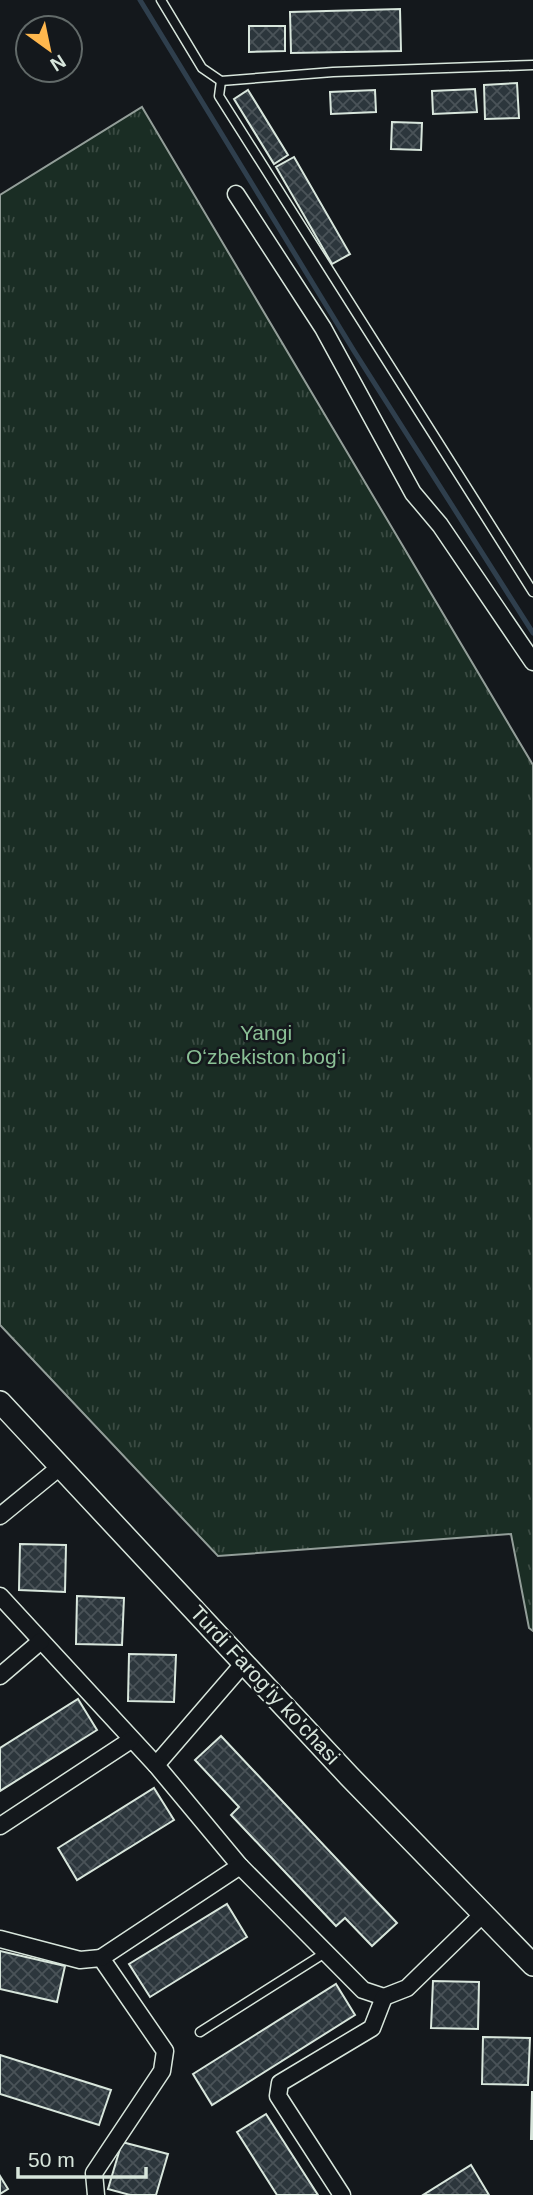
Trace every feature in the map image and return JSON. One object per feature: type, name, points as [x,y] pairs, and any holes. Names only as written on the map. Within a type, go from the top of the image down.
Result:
[{"type":"main road","name":"Turdi Farog'iy ko'chasi","points":[[0,1402],[244,1663],[533,1965]]},
{"type":"street","points":[[236,194],[323,328],[413,492],[440,525],[531,654]]},
{"type":"street","points":[[0,1516],[60,1467]]},
{"type":"street","points":[[0,1596],[156,1765],[240,1866],[328,1951],[363,1990],[384,1997],[407,1988],[483,1914]]},
{"type":"street","points":[[0,1676],[41,1642]]},
{"type":"street","points":[[156,1765],[244,1663]]},
{"type":"street","points":[[0,1826],[131,1740]]},
{"type":"street","points":[[0,1939],[80,1960],[101,1958],[240,1866]]},
{"type":"street","points":[[96,2195],[94,2173],[162,2071],[165,2051],[101,1958]]},
{"type":"street","points":[[342,2195],[278,2096],[280,2083],[372,2028],[384,1997]]},
{"type":"lane","points":[[161,0],[202,68],[221,81],[333,72],[533,65]]},
{"type":"lane","points":[[221,81],[219,96],[533,592]]},
{"type":"lane","points":[[200,2032],[328,1951]]},
{"type":"green space","name":"Yangi Oʻzbekiston bogʻi","points":[[142,107],[533,765],[533,1631],[529,1628],[511,1534],[218,1556],[0,1325],[0,195]]},
{"type":"building","points":[[400,9],[401,51],[291,53],[290,12]]},
{"type":"building","points":[[249,26],[285,26],[285,51],[249,52]]},
{"type":"building","points":[[517,83],[519,118],[485,119],[484,85]]},
{"type":"building","points":[[475,89],[477,112],[433,114],[432,91]]},
{"type":"building","points":[[248,90],[288,155],[274,164],[234,99]]},
{"type":"building","points":[[375,90],[376,112],[331,114],[330,92]]},
{"type":"building","points":[[392,122],[422,123],[421,150],[391,149]]},
{"type":"building","points":[[294,157],[350,254],[332,264],[276,167]]},
{"type":"building","points":[[20,1544],[66,1545],[65,1592],[19,1590]]},
{"type":"building","points":[[77,1596],[124,1598],[122,1645],[76,1644]]},
{"type":"building","points":[[129,1654],[176,1655],[174,1702],[128,1701]]},
{"type":"building","points":[[78,1699],[97,1730],[0,1791],[0,1748]]},
{"type":"building","points":[[221,1736],[397,1923],[372,1946],[345,1918],[336,1926],[231,1815],[239,1807],[195,1760]]},
{"type":"building","points":[[154,1788],[174,1820],[77,1880],[58,1848]]},
{"type":"building","points":[[227,1904],[247,1937],[150,1997],[129,1964]]},
{"type":"building","points":[[0,1951],[65,1966],[57,2002],[0,1989]]},
{"type":"building","points":[[433,1981],[479,1982],[478,2029],[431,2028]]},
{"type":"building","points":[[336,1984],[355,2015],[212,2105],[193,2074]]},
{"type":"building","points":[[483,2037],[530,2038],[528,2085],[482,2084]]},
{"type":"building","points":[[0,2055],[111,2090],[99,2125],[0,2094]]},
{"type":"building","points":[[532,2092],[533,2139],[531,2139]]},
{"type":"building","points":[[266,2114],[318,2195],[277,2195],[237,2132]]},
{"type":"building","points":[[122,2142],[168,2154],[156,2195],[130,2195],[108,2189]]},
{"type":"building","points":[[471,2165],[489,2195],[423,2195]]},
{"type":"building","points":[[0,2176],[8,2189],[0,2194]]},
{"type":"waterway","points":[[140,0],[354,351],[533,633]]}]
